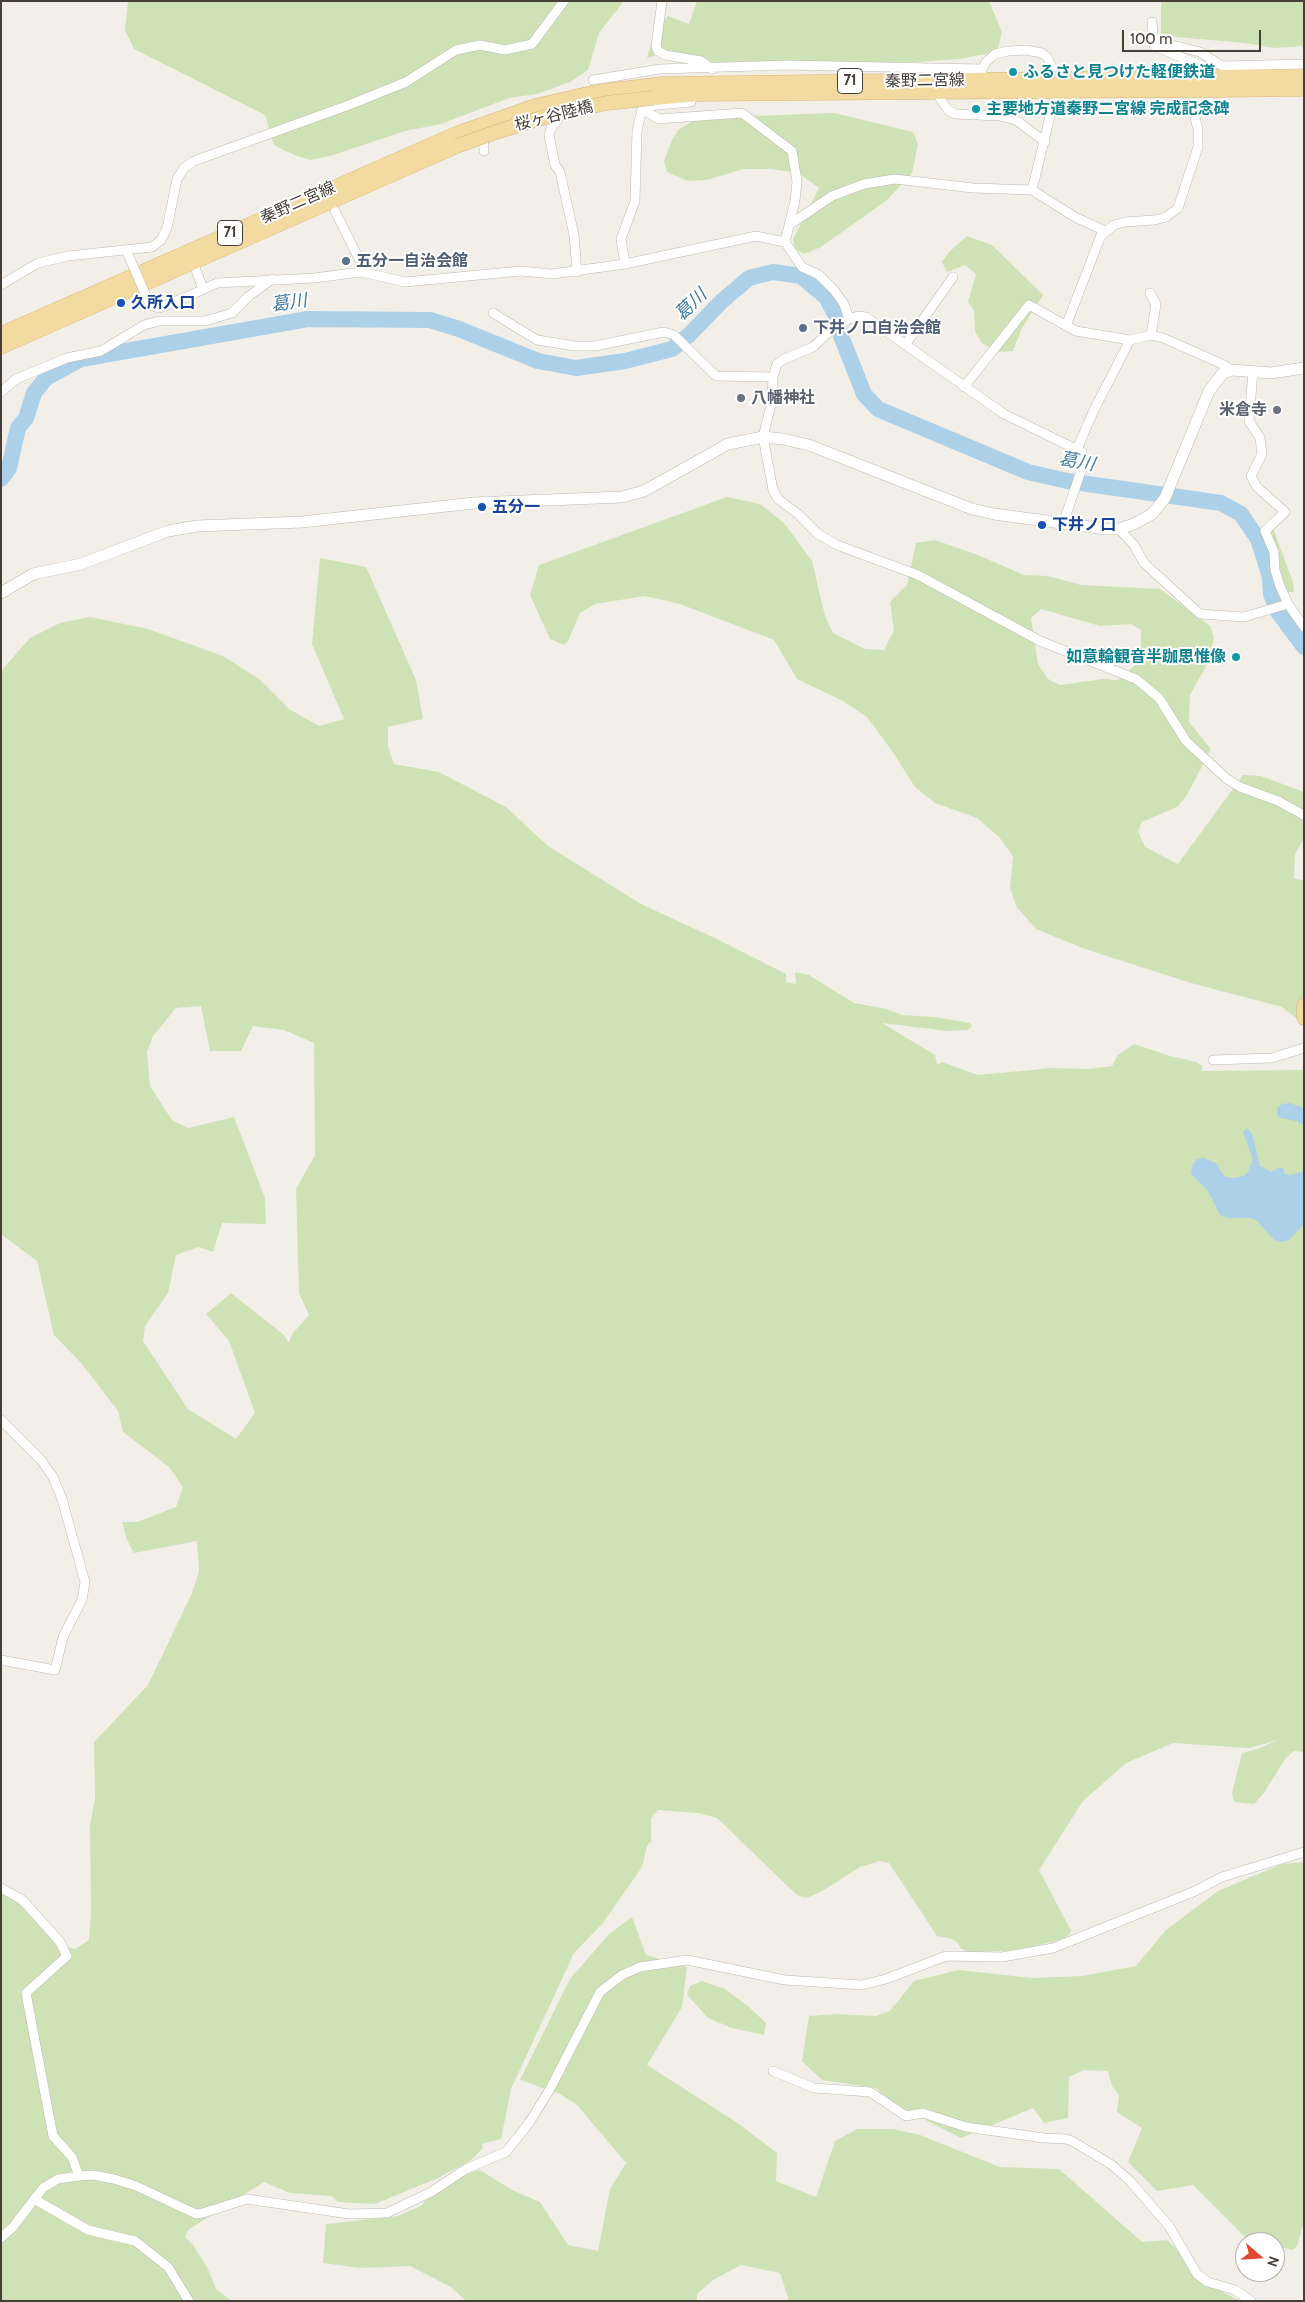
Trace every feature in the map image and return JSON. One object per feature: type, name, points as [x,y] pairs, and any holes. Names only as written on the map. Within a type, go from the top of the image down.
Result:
[{"type":"main road","name":"秦野二宮線","points":[[656,89],[981,74],[1047,85]]},
{"type":"main road","name":"71","points":[[1047,85],[1219,84],[1304,76]]},
{"type":"main road","name":"71","points":[[1286,77],[1304,89]]},
{"type":"main road","name":"秦野二宮線","points":[[656,89],[698,94],[940,92],[1047,85]]},
{"type":"main road","name":"桜ヶ谷陸橋","points":[[458,140],[496,132],[555,114],[607,104],[656,89]]},
{"type":"main road","name":"秦野二宮線","points":[[1,347],[193,262],[458,140]]},
{"type":"main road","name":"秦野二宮線","points":[[1,334],[458,140]]},
{"type":"main road","points":[[1304,1005],[1304,1018]]},
{"type":"street","points":[[1,285],[38,263],[68,256],[127,252],[152,247],[161,240],[167,228],[177,179],[184,168],[194,161],[349,105],[406,82],[456,50],[480,45],[505,50],[532,44],[564,1]]},
{"type":"street","points":[[662,1],[656,46],[658,51],[669,56],[701,60],[712,69]]},
{"type":"street","points":[[1102,235],[1114,225],[1125,222],[1156,220],[1178,208],[1198,147],[1198,129],[1195,118],[1199,109],[1208,100],[1205,67],[1159,50],[1154,46],[1152,22]]},
{"type":"street","points":[[1154,38],[1168,44],[1200,52],[1222,66],[1286,77],[1304,64]]},
{"type":"street","points":[[593,80],[660,69],[712,69],[788,65],[981,74],[994,54],[1026,50],[1036,51],[1046,57],[1054,71],[1054,100],[1032,190]]},
{"type":"street","points":[[656,89],[660,69]]},
{"type":"street","points":[[940,92],[940,98],[948,110],[955,114],[1000,116],[1016,120],[1045,142]]},
{"type":"street","points":[[642,109],[648,106],[691,102]]},
{"type":"street","points":[[642,109],[659,119],[742,112],[792,151],[797,181],[784,242]]},
{"type":"street","points":[[625,264],[621,239],[636,202],[637,131],[642,109]]},
{"type":"street","points":[[484,151],[482,130],[541,112],[557,117],[558,120],[548,135],[555,165],[560,172],[574,235],[577,272]]},
{"type":"street","points":[[789,225],[832,196],[872,182],[895,179],[973,188],[1032,190],[1074,217],[1103,230],[1066,326]]},
{"type":"street","points":[[335,212],[366,273]]},
{"type":"street","points":[[127,252],[150,305],[159,308],[217,283],[315,278],[366,273],[405,282],[521,271],[552,274],[577,272],[625,264],[756,236],[784,242],[802,267],[819,275],[834,290],[844,304],[849,319]]},
{"type":"street","points":[[193,262],[203,288]]},
{"type":"street","points":[[905,345],[952,276]]},
{"type":"street","points":[[1,392],[16,379],[67,358],[101,351],[144,325],[159,321],[205,321],[232,313],[272,279]]},
{"type":"street","points":[[1150,294],[1156,304],[1150,335]]},
{"type":"street","points":[[964,387],[1004,340],[1029,305],[1066,326],[1093,335],[1130,340],[1150,335],[1163,338],[1232,370],[1253,370],[1271,373],[1304,368]]},
{"type":"street","points":[[493,313],[537,340],[575,346],[595,346],[664,332],[676,337],[716,376],[773,377]]},
{"type":"street","points":[[1063,524],[1083,465],[1082,452],[1067,447],[1004,414],[866,317],[858,316],[849,319],[830,331],[814,347],[784,359],[777,364],[773,377],[772,401],[762,437],[773,490],[778,499],[798,514],[824,539],[918,575],[1031,637],[1136,679],[1159,698],[1186,741],[1227,779],[1240,787],[1278,801],[1304,815]]},
{"type":"street","points":[[1077,449],[1094,410],[1130,340]]},
{"type":"street","points":[[1,593],[33,574],[80,564],[168,531],[197,526],[302,522],[474,503],[622,497],[644,492],[728,444],[762,437],[783,439],[809,445],[972,509],[1063,524],[1119,529],[1134,524],[1152,514],[1160,505],[1169,490],[1209,391],[1217,379],[1232,370]]},
{"type":"street","points":[[1253,370],[1249,421],[1260,438],[1262,454],[1251,476],[1257,487],[1285,512],[1265,531],[1274,552],[1276,570],[1286,605],[1304,627]]},
{"type":"street","points":[[1119,529],[1134,545],[1144,563],[1200,614],[1244,618],[1286,605]]},
{"type":"street","points":[[1213,1060],[1272,1058],[1304,1048]]},
{"type":"street","points":[[1,1420],[41,1460],[52,1477],[62,1499],[85,1582],[82,1600],[63,1637],[55,1670],[1,1660]]},
{"type":"street","points":[[1,2238],[13,2227],[43,2188],[58,2179],[93,2175],[136,2186],[196,2214],[247,2199],[348,2214],[387,2213],[425,2196],[466,2169],[506,2152],[529,2123],[550,2089],[600,1992],[622,1975],[640,1967],[687,1960],[785,1980],[838,1985],[874,1983],[946,1956],[1002,1957],[1052,1948],[1193,1892],[1222,1877],[1304,1852]]},
{"type":"street","points":[[1,1888],[21,1899],[27,1905],[60,1942],[67,1956],[26,1993],[53,2136],[72,2157],[79,2176]]},
{"type":"street","points":[[773,2072],[814,2088],[870,2092],[906,2116],[923,2113],[966,2127],[1044,2138],[1066,2138],[1112,2164],[1130,2182],[1169,2226],[1197,2274],[1208,2282],[1235,2290],[1251,2301]]},
{"type":"street","points":[[34,2199],[88,2230],[135,2242],[168,2267],[189,2301]]},
{"type":"green space","points":[[128,1],[624,1],[599,33],[588,70],[570,82],[537,94],[509,98],[441,124],[405,131],[330,156],[310,160],[274,145],[265,115],[134,49],[125,30]]},
{"type":"green space","points":[[697,1],[989,1],[1002,32],[997,52],[959,59],[886,64],[713,65],[700,58],[668,51],[647,58],[655,30],[668,16],[689,24]]},
{"type":"green space","points":[[1161,1],[1304,1],[1304,46],[1274,48],[1245,43],[1176,37],[1161,33]]},
{"type":"green space","points":[[834,113],[913,132],[918,144],[912,173],[887,200],[821,247],[804,254],[795,249],[793,239],[819,188],[798,173],[770,169],[743,169],[707,180],[688,181],[667,172],[664,161],[673,138],[678,130],[693,121],[727,117]]},
{"type":"green space","points":[[967,236],[992,245],[1043,295],[1022,328],[1013,351],[997,352],[982,343],[975,332],[974,310],[968,302],[976,274],[965,265],[947,272],[942,262],[949,252]]},
{"type":"green space","points":[[727,497],[760,504],[784,523],[812,561],[825,616],[833,633],[865,649],[884,650],[894,630],[890,602],[907,585],[916,543],[935,540],[978,555],[1024,575],[1048,576],[1081,585],[1160,589],[1210,626],[1214,637],[1209,661],[1190,695],[1189,722],[1211,749],[1187,795],[1177,807],[1142,822],[1138,831],[1145,847],[1178,864],[1243,775],[1261,776],[1304,792],[1304,838],[1295,854],[1294,878],[1304,881],[1304,1024],[1282,1007],[1191,983],[1085,949],[1036,929],[1016,906],[1010,888],[1013,856],[999,837],[977,818],[935,803],[915,787],[867,717],[843,701],[797,679],[774,640],[680,604],[645,596],[595,604],[580,613],[568,641],[564,645],[550,639],[530,595],[539,565]],"holes":[[[1041,609],[1100,626],[1131,624],[1141,630],[1141,660],[1118,680],[1103,679],[1060,685],[1048,679],[1038,664],[1031,618]]]},
{"type":"green space","points":[[1273,528],[1293,582],[1294,592],[1287,592],[1283,586],[1278,558],[1269,531]]},
{"type":"green space","points":[[320,558],[366,567],[416,680],[423,719],[388,727],[388,746],[394,764],[439,772],[506,807],[548,846],[641,904],[717,939],[786,974],[786,982],[796,984],[795,972],[809,975],[854,1003],[887,1009],[902,1015],[935,1017],[970,1023],[972,1026],[968,1030],[947,1031],[882,1023],[935,1055],[937,1065],[942,1062],[978,1075],[1053,1068],[1088,1069],[1112,1066],[1118,1055],[1134,1044],[1196,1062],[1203,1066],[1201,1071],[1304,1070],[1304,1752],[1294,1751],[1285,1759],[1264,1793],[1254,1804],[1234,1802],[1232,1794],[1242,1753],[1278,1740],[1249,1748],[1173,1743],[1126,1763],[1083,1801],[1039,1870],[1071,1930],[1070,1934],[1063,1939],[1006,1951],[969,1952],[961,1949],[958,1943],[952,1939],[937,1936],[889,1863],[880,1861],[860,1867],[819,1893],[806,1898],[798,1896],[717,1818],[698,1813],[658,1810],[651,1818],[651,1841],[647,1846],[642,1867],[603,1923],[574,1953],[511,2089],[501,2139],[482,2144],[483,2148],[470,2161],[438,2178],[375,2204],[338,2202],[332,2196],[290,2193],[264,2182],[188,2230],[185,2237],[193,2245],[207,2267],[216,2289],[232,2301],[1,2301],[1,1883],[27,1904],[66,1947],[75,1949],[89,1940],[91,1913],[90,1825],[95,1799],[94,1742],[148,1685],[192,1593],[199,1571],[197,1541],[134,1553],[127,1540],[122,1522],[137,1522],[176,1507],[183,1487],[169,1467],[123,1432],[118,1411],[82,1364],[54,1335],[37,1261],[1,1234],[1,671],[30,638],[60,623],[90,617],[148,629],[223,656],[259,679],[289,709],[319,726],[344,719],[312,644]],"holes":[[[201,1006],[210,1051],[241,1051],[253,1026],[284,1030],[314,1043],[315,1155],[296,1189],[299,1293],[309,1315],[292,1334],[289,1343],[284,1335],[231,1293],[206,1314],[229,1341],[255,1413],[236,1439],[188,1409],[143,1341],[145,1326],[168,1293],[176,1255],[198,1247],[213,1252],[222,1223],[266,1224],[265,1198],[234,1117],[188,1128],[172,1120],[150,1086],[147,1052],[153,1036],[176,1008]]]},
{"type":"green space","points":[[1304,1862],[1304,2221],[1297,2246],[1293,2250],[1285,2248],[1285,2232],[1240,2232],[1193,2185],[1157,2191],[1128,2162],[1142,2128],[1117,2112],[1119,2095],[1112,2086],[1108,2071],[1084,2070],[1069,2077],[1068,2118],[1044,2123],[1033,2108],[961,2138],[892,2103],[876,2088],[822,2080],[802,2061],[809,2016],[838,2014],[876,2016],[890,2011],[914,1981],[958,1970],[1033,1978],[1082,1976],[1136,1966],[1166,1930],[1218,1891],[1282,1864]]},
{"type":"green space","points":[[632,1917],[646,1955],[687,1967],[682,2007],[647,2065],[739,2124],[777,2153],[776,2181],[816,2197],[835,2141],[857,2129],[893,2129],[920,2135],[1000,2167],[1059,2169],[1142,2242],[1167,2240],[1217,2289],[1240,2301],[789,2301],[780,2273],[741,2265],[713,2280],[697,2294],[697,2301],[466,2301],[451,2287],[410,2266],[359,2268],[323,2263],[326,2224],[398,2216],[421,2206],[436,2187],[452,2178],[480,2170],[512,2190],[540,2202],[568,2245],[598,2251],[610,2189],[626,2163],[577,2105],[560,2094],[520,2080],[570,1979],[609,1934]]},
{"type":"green space","points":[[702,1981],[725,1989],[748,2006],[766,2023],[764,2035],[732,2028],[708,2018],[687,1995],[690,1986]]},
{"type":"water","points":[[1290,1103],[1304,1108],[1304,1126],[1296,1121],[1280,1118],[1277,1115],[1277,1108],[1282,1104]]},
{"type":"water","points":[[1247,1128],[1252,1133],[1260,1166],[1271,1172],[1278,1168],[1283,1168],[1285,1174],[1291,1175],[1304,1171],[1304,1224],[1289,1240],[1281,1242],[1274,1240],[1256,1220],[1228,1218],[1220,1215],[1208,1191],[1191,1174],[1193,1163],[1198,1159],[1204,1158],[1216,1163],[1224,1176],[1232,1178],[1244,1176],[1248,1172],[1253,1160],[1243,1132]]},
{"type":"waterway","name":"葛川","points":[[1,479],[9,468],[18,428],[26,418],[34,393],[46,378],[81,359],[308,319],[430,320],[459,329],[538,361],[576,368],[625,361],[672,349],[749,278],[773,272],[801,276],[826,297],[836,316],[841,336],[864,394],[878,409],[1028,472],[1067,481],[1221,503],[1241,514],[1258,539],[1270,577],[1271,594],[1278,612],[1304,647]]},
{"type":"place","name":"ふるさと見つけた軽便鉄道","points":[[1013,72]]},
{"type":"place","name":"主要地方道秦野二宮線 完成記念碑","points":[[976,109]]},
{"type":"place","name":"五分一自治会館","points":[[346,261]]},
{"type":"place","name":"久所入口","points":[[121,303]]},
{"type":"place","name":"下井ノ口自治会館","points":[[803,328]]},
{"type":"place","name":"八幡神社","points":[[741,398]]},
{"type":"place","name":"米倉寺","points":[[1277,410]]},
{"type":"place","name":"五分一","points":[[482,507]]},
{"type":"place","name":"下井ノ口","points":[[1042,525]]},
{"type":"place","name":"如意輪観音半跏思惟像","points":[[1236,657]]}]
